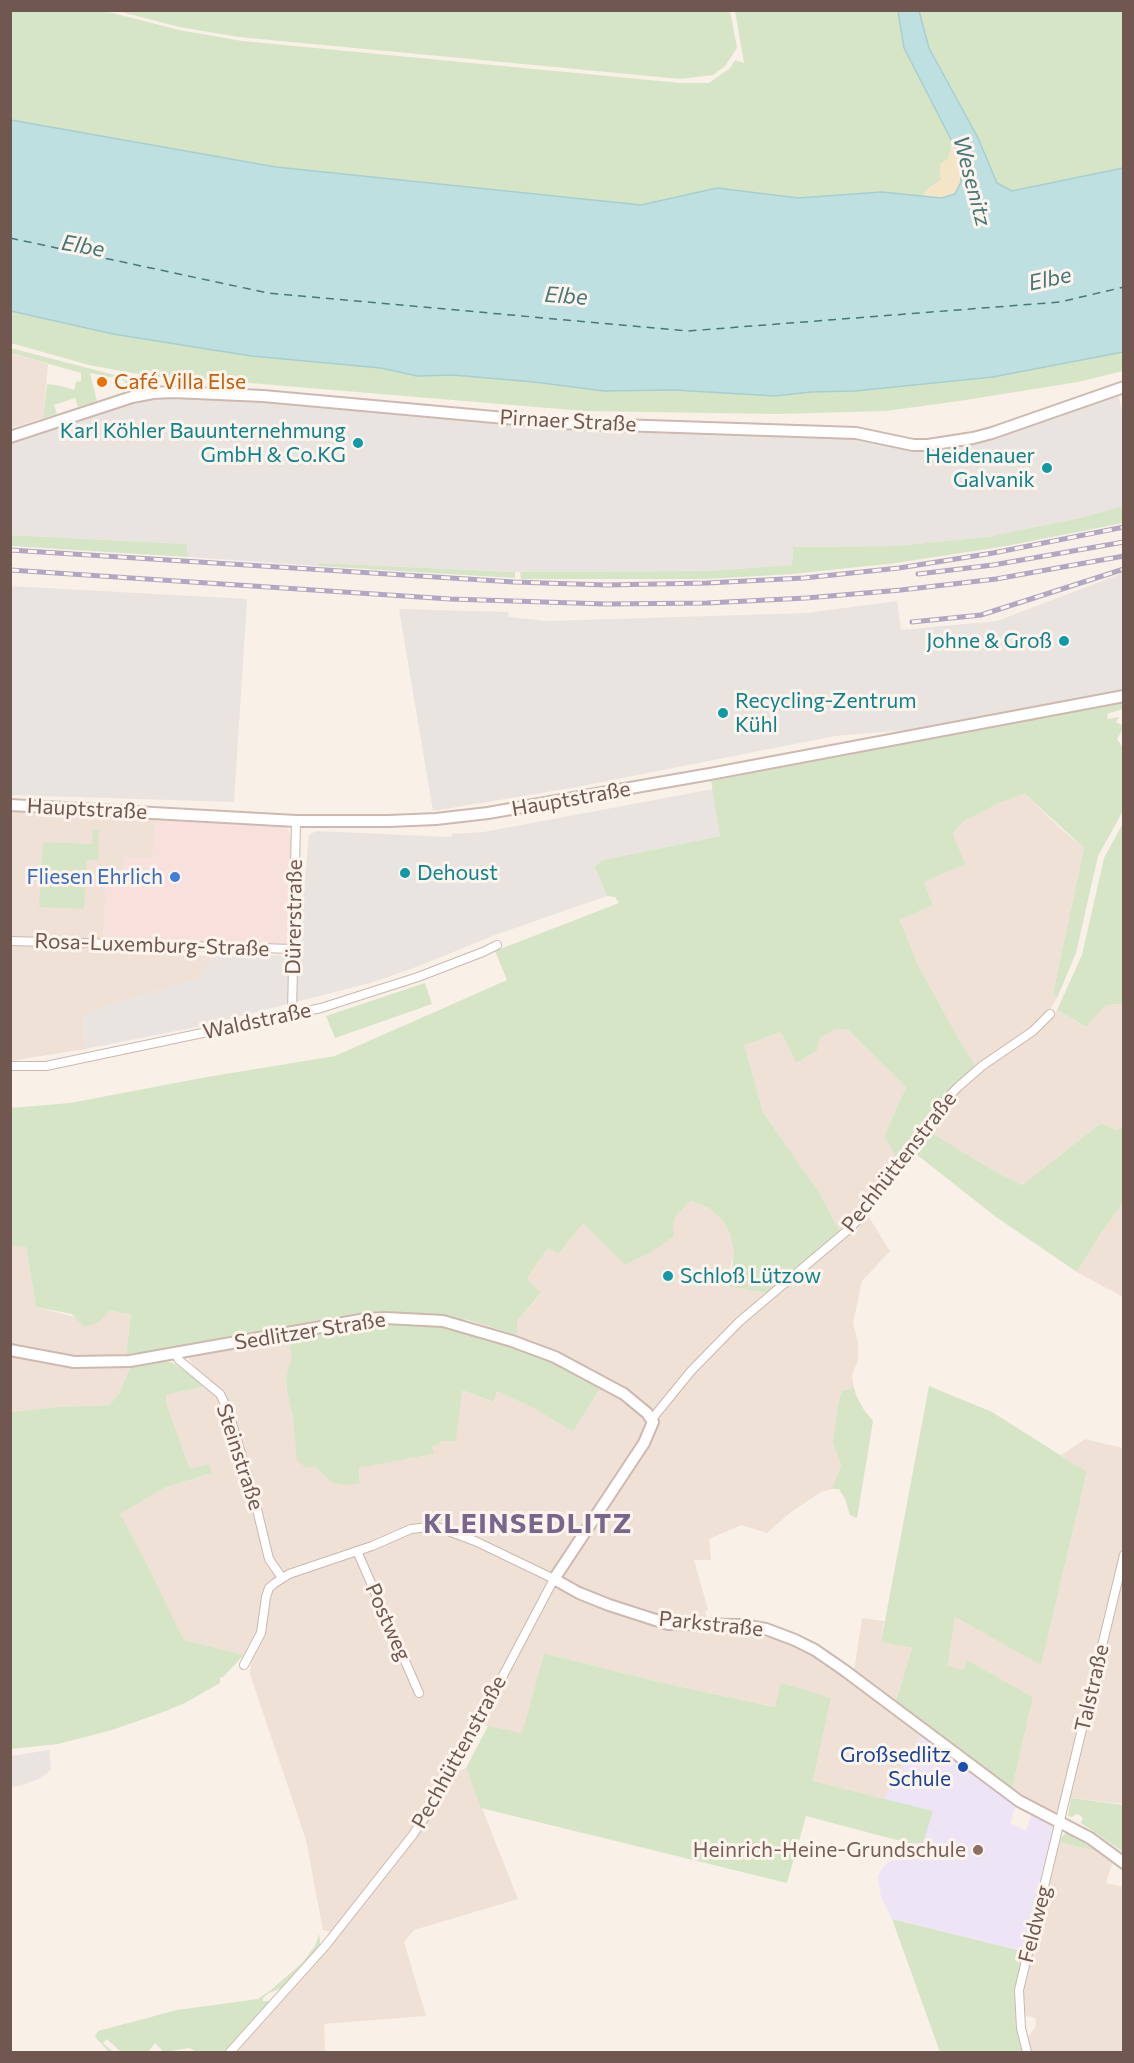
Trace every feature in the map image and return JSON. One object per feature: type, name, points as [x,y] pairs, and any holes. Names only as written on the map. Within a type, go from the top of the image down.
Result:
[{"type":"street","name":"Pirnaer Straße","points":[[10,437],[132,397],[173,392],[263,396],[560,423],[856,433],[913,445],[928,445],[992,434],[1124,387]]},
{"type":"street","name":"Hauptstraße","points":[[10,805],[296,820],[424,820],[488,813],[849,749],[1124,696]]},
{"type":"street","name":"Dürerstraße","points":[[292,1014],[296,820]]},
{"type":"street","name":"Rosa-Luxemburg-Straße","points":[[10,941],[294,949]]},
{"type":"street","name":"Waldstraße","points":[[10,1066],[46,1066],[321,1008],[418,976],[496,945]]},
{"type":"street","name":"Pechhüttenstraße","points":[[230,2052],[326,1945],[412,1836],[441,1793],[554,1579],[644,1443],[652,1422],[691,1371],[760,1303],[842,1236],[856,1221],[958,1087],[982,1066],[1033,1031],[1050,1014]]},
{"type":"street","name":"Sedlitzer Straße","points":[[10,1350],[74,1362],[130,1361],[366,1319],[386,1317],[443,1321],[502,1337],[555,1357],[624,1394],[652,1422]]},
{"type":"street","name":"Steinstraße","points":[[175,1353],[179,1360],[220,1394],[228,1410],[254,1497],[269,1559],[282,1578]]},
{"type":"street","name":"Parkstraße","points":[[282,1578],[411,1529],[440,1528],[476,1541],[579,1593],[609,1605],[668,1623],[742,1625],[766,1629],[815,1650],[1019,1801],[1090,1838],[1124,1863]]},
{"type":"street","name":"Postweg","points":[[357,1551],[419,1693]]},
{"type":"street","name":"Talstraße","points":[[1060,1821],[1124,1555]]},
{"type":"street","points":[[244,1665],[261,1633],[269,1588],[282,1578]]},
{"type":"street","name":"Feldweg","points":[[1027,2052],[1019,1989],[1060,1821]]},
{"type":"shaded area","points":[[10,353],[48,364],[43,418],[11,428]]},
{"type":"shaded area","points":[[1118,395],[1123,413],[1123,506],[1084,517],[987,537],[896,546],[793,547],[792,565],[709,571],[519,572],[319,563],[318,566],[188,557],[187,544],[11,535],[10,442],[134,401],[155,398],[216,398],[567,429],[839,437],[911,450],[930,451],[992,440]]},
{"type":"shaded area","points":[[1123,573],[1123,692],[930,728],[835,736],[577,787],[433,811],[399,609],[508,612],[509,617],[547,621],[807,613],[897,601],[901,630],[997,621]]},
{"type":"shaded area","points":[[10,586],[247,599],[234,802],[11,795]]},
{"type":"shaded area","points":[[713,789],[720,836],[603,860],[594,866],[607,896],[495,935],[370,983],[202,1026],[85,1049],[84,1013],[197,979],[214,956],[298,955],[309,835],[316,831],[451,837],[452,834],[484,832]]},
{"type":"shaded area","points":[[1025,794],[1084,848],[1053,993],[1057,998],[1049,1012],[1031,1029],[976,1066],[917,963],[900,920],[933,905],[923,882],[964,864],[953,834],[963,822],[1001,802]]},
{"type":"shaded area","points":[[11,812],[156,819],[153,858],[123,881],[106,880],[103,950],[214,956],[197,979],[84,1013],[85,1049],[11,1061]]},
{"type":"shaded area","points":[[156,819],[280,824],[288,829],[292,847],[289,945],[103,940],[106,880],[123,880],[124,857],[153,858]]},
{"type":"shaded area","points":[[1123,1004],[1123,1126],[1117,1130],[1101,1123],[1022,1185],[994,1171],[927,1130],[952,1099],[974,1077],[1053,1016],[1057,1010],[1085,1027],[1106,1005]]},
{"type":"shaded area","points":[[836,1029],[847,1029],[906,1087],[884,1136],[898,1161],[861,1213],[841,1233],[819,1192],[763,1112],[743,1045],[781,1032],[796,1063],[817,1051],[819,1038]]},
{"type":"shaded area","points":[[691,1201],[709,1208],[723,1221],[730,1234],[734,1252],[726,1286],[767,1293],[738,1319],[657,1408],[649,1407],[623,1388],[594,1372],[517,1337],[517,1321],[541,1294],[527,1278],[548,1248],[558,1254],[583,1224],[625,1265],[648,1254],[673,1226],[676,1216]]},
{"type":"shaded area","points":[[1123,1203],[1123,1297],[1077,1272]]},
{"type":"shaded area","points":[[867,1214],[890,1251],[862,1281],[853,1323],[858,1342],[858,1360],[852,1375],[854,1387],[842,1391],[833,1443],[841,1465],[832,1489],[821,1492],[791,1512],[767,1533],[741,1525],[709,1539],[711,1560],[694,1560],[708,1610],[705,1611],[708,1621],[728,1628],[764,1633],[814,1655],[922,1734],[884,1799],[813,1781],[831,1698],[776,1707],[659,1682],[544,1653],[522,1734],[474,1723],[438,1790],[409,1834],[331,1932],[323,1930],[306,1840],[250,1674],[251,1663],[258,1646],[253,1642],[244,1655],[184,1640],[144,1558],[119,1514],[164,1488],[212,1473],[190,1469],[166,1402],[166,1395],[206,1386],[211,1380],[196,1368],[189,1360],[189,1356],[288,1338],[293,1357],[286,1377],[293,1418],[315,1467],[332,1483],[360,1482],[359,1468],[433,1454],[432,1445],[451,1439],[462,1390],[492,1402],[497,1391],[537,1410],[573,1432],[601,1387],[622,1399],[639,1413],[651,1438],[661,1414],[696,1371],[743,1322],[847,1236]]},
{"type":"shaded area","points":[[10,1246],[26,1247],[36,1307],[98,1323],[110,1311],[131,1314],[126,1355],[131,1366],[119,1394],[109,1405],[11,1412]]},
{"type":"shaded area","points":[[1085,1439],[1123,1448],[1123,1804],[1063,1797],[1060,1808],[1054,1813],[1012,1789],[1033,1697],[967,1660],[963,1670],[948,1667],[955,1617],[1041,1664],[1087,1473],[1061,1455]]},
{"type":"shaded area","points":[[862,1618],[884,1621],[881,1642],[912,1648],[895,1704],[854,1671]]},
{"type":"shaded area","name":"Heinrich-Heine-Grundschule","points":[[922,1734],[1016,1804],[1010,1823],[1026,1831],[1032,1814],[1053,1826],[1055,1830],[1035,1911],[1030,1917],[1032,1921],[1025,1952],[892,1919],[881,1897],[878,1876],[882,1868],[889,1862],[903,1858],[908,1843],[923,1842],[932,1811],[884,1799]]},
{"type":"shaded area","points":[[49,1750],[51,1769],[46,1774],[22,1785],[14,1787],[11,1784],[11,1756]]},
{"type":"shaded area","points":[[466,1768],[518,1899],[414,1930],[404,1942],[426,2016],[324,2024],[325,2052],[234,2052],[339,1934],[399,1860],[445,1793],[457,1771]]},
{"type":"shaded area","points":[[1059,1842],[1095,1851],[1112,1863],[1106,1883],[1123,1887],[1123,2052],[1030,2052],[1026,2039],[1035,2028],[1036,2023],[1035,2018],[1024,2015],[1023,1989]]},
{"type":"green space","points":[[898,10],[904,48],[953,141],[948,159],[940,165],[941,180],[922,196],[882,192],[798,198],[717,188],[641,205],[276,167],[11,120],[11,11],[105,11],[179,30],[242,41],[681,83],[709,83],[730,68],[735,60],[744,63],[735,11]]},
{"type":"green space","points":[[118,11],[730,11],[737,48],[725,66],[713,75],[680,79],[239,37],[179,27]]},
{"type":"green space","points":[[919,11],[1123,11],[1123,168],[1012,191],[997,183],[978,138],[929,48]]},
{"type":"green space","points":[[10,311],[113,334],[251,356],[381,368],[417,376],[453,375],[604,391],[674,390],[775,396],[855,391],[993,377],[1123,352],[1123,371],[1078,382],[886,411],[777,414],[584,411],[214,380],[171,379],[132,373],[89,365],[11,343]]},
{"type":"green space","points":[[10,348],[127,378],[130,389],[128,391],[124,380],[90,373],[97,401],[78,407],[75,398],[54,405],[57,414],[43,418],[47,384],[74,390],[76,382],[81,381],[81,373],[11,353]]},
{"type":"green space","points":[[1123,506],[1123,523],[1006,546],[896,563],[792,574],[707,579],[521,579],[520,572],[709,571],[792,565],[793,547],[896,546],[987,537],[1084,517]]},
{"type":"green space","points":[[10,535],[187,544],[188,557],[11,546]]},
{"type":"green space","points":[[319,563],[515,572],[515,578],[318,566]]},
{"type":"green space","points":[[1123,702],[1123,709],[1107,714],[1108,719],[1119,717],[1116,722],[1121,725],[1123,721],[1123,729],[1117,739],[1123,748],[1123,811],[1098,856],[1076,953],[1057,998],[1053,993],[1084,848],[1025,794],[1001,802],[963,822],[953,834],[965,864],[924,882],[933,905],[900,920],[917,963],[976,1066],[956,1084],[898,1161],[884,1136],[906,1087],[847,1029],[836,1029],[820,1038],[817,1051],[796,1063],[781,1032],[744,1045],[763,1112],[819,1192],[841,1233],[767,1293],[726,1286],[734,1252],[730,1234],[723,1221],[709,1208],[691,1201],[676,1216],[673,1226],[674,1236],[648,1254],[625,1265],[583,1224],[558,1254],[548,1248],[527,1278],[541,1293],[517,1321],[517,1335],[468,1320],[423,1313],[366,1313],[126,1355],[131,1314],[110,1311],[98,1323],[84,1327],[72,1314],[36,1307],[26,1247],[11,1246],[10,1108],[70,1103],[335,1056],[507,980],[495,951],[619,903],[615,897],[607,896],[594,866],[603,860],[720,836],[711,781]]},
{"type":"green space","points":[[1123,823],[1123,1004],[1106,1005],[1086,1027],[1057,1010],[1082,955],[1104,858]]},
{"type":"green space","points":[[93,829],[99,830],[98,860],[87,860],[84,909],[39,907],[43,842],[92,844]]},
{"type":"green space","points":[[425,983],[432,1004],[335,1038],[326,1016]]},
{"type":"green space","points":[[1101,1123],[1117,1130],[1123,1126],[1123,1203],[1077,1272],[996,1217],[913,1150],[927,1130],[994,1171],[1022,1185]]},
{"type":"green space","points":[[367,1323],[442,1324],[473,1332],[552,1360],[601,1387],[573,1432],[537,1410],[497,1391],[493,1402],[462,1390],[456,1441],[440,1441],[440,1444],[432,1446],[434,1454],[359,1468],[360,1483],[344,1485],[332,1483],[315,1467],[306,1468],[297,1460],[293,1418],[287,1391],[286,1377],[292,1357],[288,1338]]},
{"type":"green space","points":[[165,1361],[173,1363],[206,1386],[166,1395],[166,1402],[190,1469],[209,1464],[212,1473],[164,1488],[120,1514],[184,1640],[244,1655],[220,1678],[220,1683],[166,1711],[112,1730],[58,1744],[11,1749],[10,1412],[109,1405],[119,1394],[131,1366]]},
{"type":"green space","points":[[929,1386],[992,1412],[1087,1472],[1041,1665],[955,1617],[948,1666],[963,1670],[967,1660],[1033,1697],[1012,1789],[895,1704],[912,1648],[881,1642]]},
{"type":"green space","points":[[854,1387],[864,1410],[873,1421],[857,1518],[850,1515],[839,1489],[832,1489],[841,1465],[833,1443],[838,1405],[842,1391]]},
{"type":"green space","points":[[544,1653],[659,1682],[775,1707],[781,1683],[831,1698],[813,1781],[933,1811],[923,1843],[908,1843],[806,1816],[787,1883],[481,1808],[466,1768],[488,1726],[522,1733]]},
{"type":"green space","points":[[1071,1798],[1123,1805],[1122,1851],[1081,1823],[1083,1818],[1080,1815],[1068,1816]]},
{"type":"green space","points":[[1067,1833],[1078,1838],[1095,1851],[1059,1842]]},
{"type":"green space","points":[[892,1919],[1025,1952],[1017,1988],[1018,2037],[1023,2052],[940,2052]]},
{"type":"green space","points":[[319,1934],[321,1948],[286,1986],[263,1998],[263,2001],[270,2001],[225,2052],[196,2052],[190,2048],[164,2052],[155,2043],[148,2052],[121,2052],[107,2039],[103,2043],[113,2052],[109,2052],[95,2037],[98,2031],[177,2010],[258,1999],[302,1963],[315,1946]]},
{"type":"sand","points":[[953,141],[960,157],[961,170],[961,182],[955,194],[941,198],[922,196],[941,180],[940,165],[948,159]]},
{"type":"water","points":[[898,11],[919,11],[929,48],[978,138],[997,183],[1012,191],[1123,168],[1123,352],[993,377],[855,391],[775,396],[674,390],[604,391],[453,375],[417,376],[381,368],[251,356],[113,334],[11,311],[11,120],[276,167],[641,205],[717,188],[798,198],[882,192],[941,198],[955,194],[961,182],[960,157],[904,48]]},
{"type":"ferry route","points":[[10,238],[268,293],[688,331],[1060,302],[1124,287]]},
{"type":"railway","points":[[10,550],[514,582],[606,585],[707,583],[804,578],[899,568],[993,553],[1124,527]]},
{"type":"railway","points":[[918,574],[993,565],[1124,542]]},
{"type":"railway","points":[[10,570],[450,599],[606,604],[707,603],[901,590],[996,579],[1124,556]]},
{"type":"railway","points":[[912,622],[981,615],[1124,569]]},
{"type":"place","name":"Café Villa Else","points":[[102,382]]},
{"type":"place","name":"Karl Köhler Bauunternehmung GmbH & Co.KG","points":[[358,443]]},
{"type":"place","name":"Heidenauer Galvanik","points":[[1047,468]]},
{"type":"place","name":"Johne & Groß","points":[[1064,641]]},
{"type":"place","name":"Recycling-Zentrum Kühl","points":[[723,713]]},
{"type":"place","name":"Dehoust","points":[[405,873]]},
{"type":"place","name":"Fliesen Ehrlich","points":[[175,877]]},
{"type":"place","name":"Schloß Lützow","points":[[668,1276]]},
{"type":"place","name":"Großsedlitz Schule","points":[[963,1767]]},
{"type":"place","name":"Heinrich-Heine-Grundschule","points":[[978,1850]]},
{"type":"district","name":"KLEINSEDLITZ","points":[[528,1524]]},
{"type":"water label","name":"Wesenitz","points":[[972,181]]},
{"type":"water label","name":"Elbe","points":[[83,246]]},
{"type":"water label","name":"Elbe","points":[[1050,279]]},
{"type":"water label","name":"Elbe","points":[[566,296]]}]
